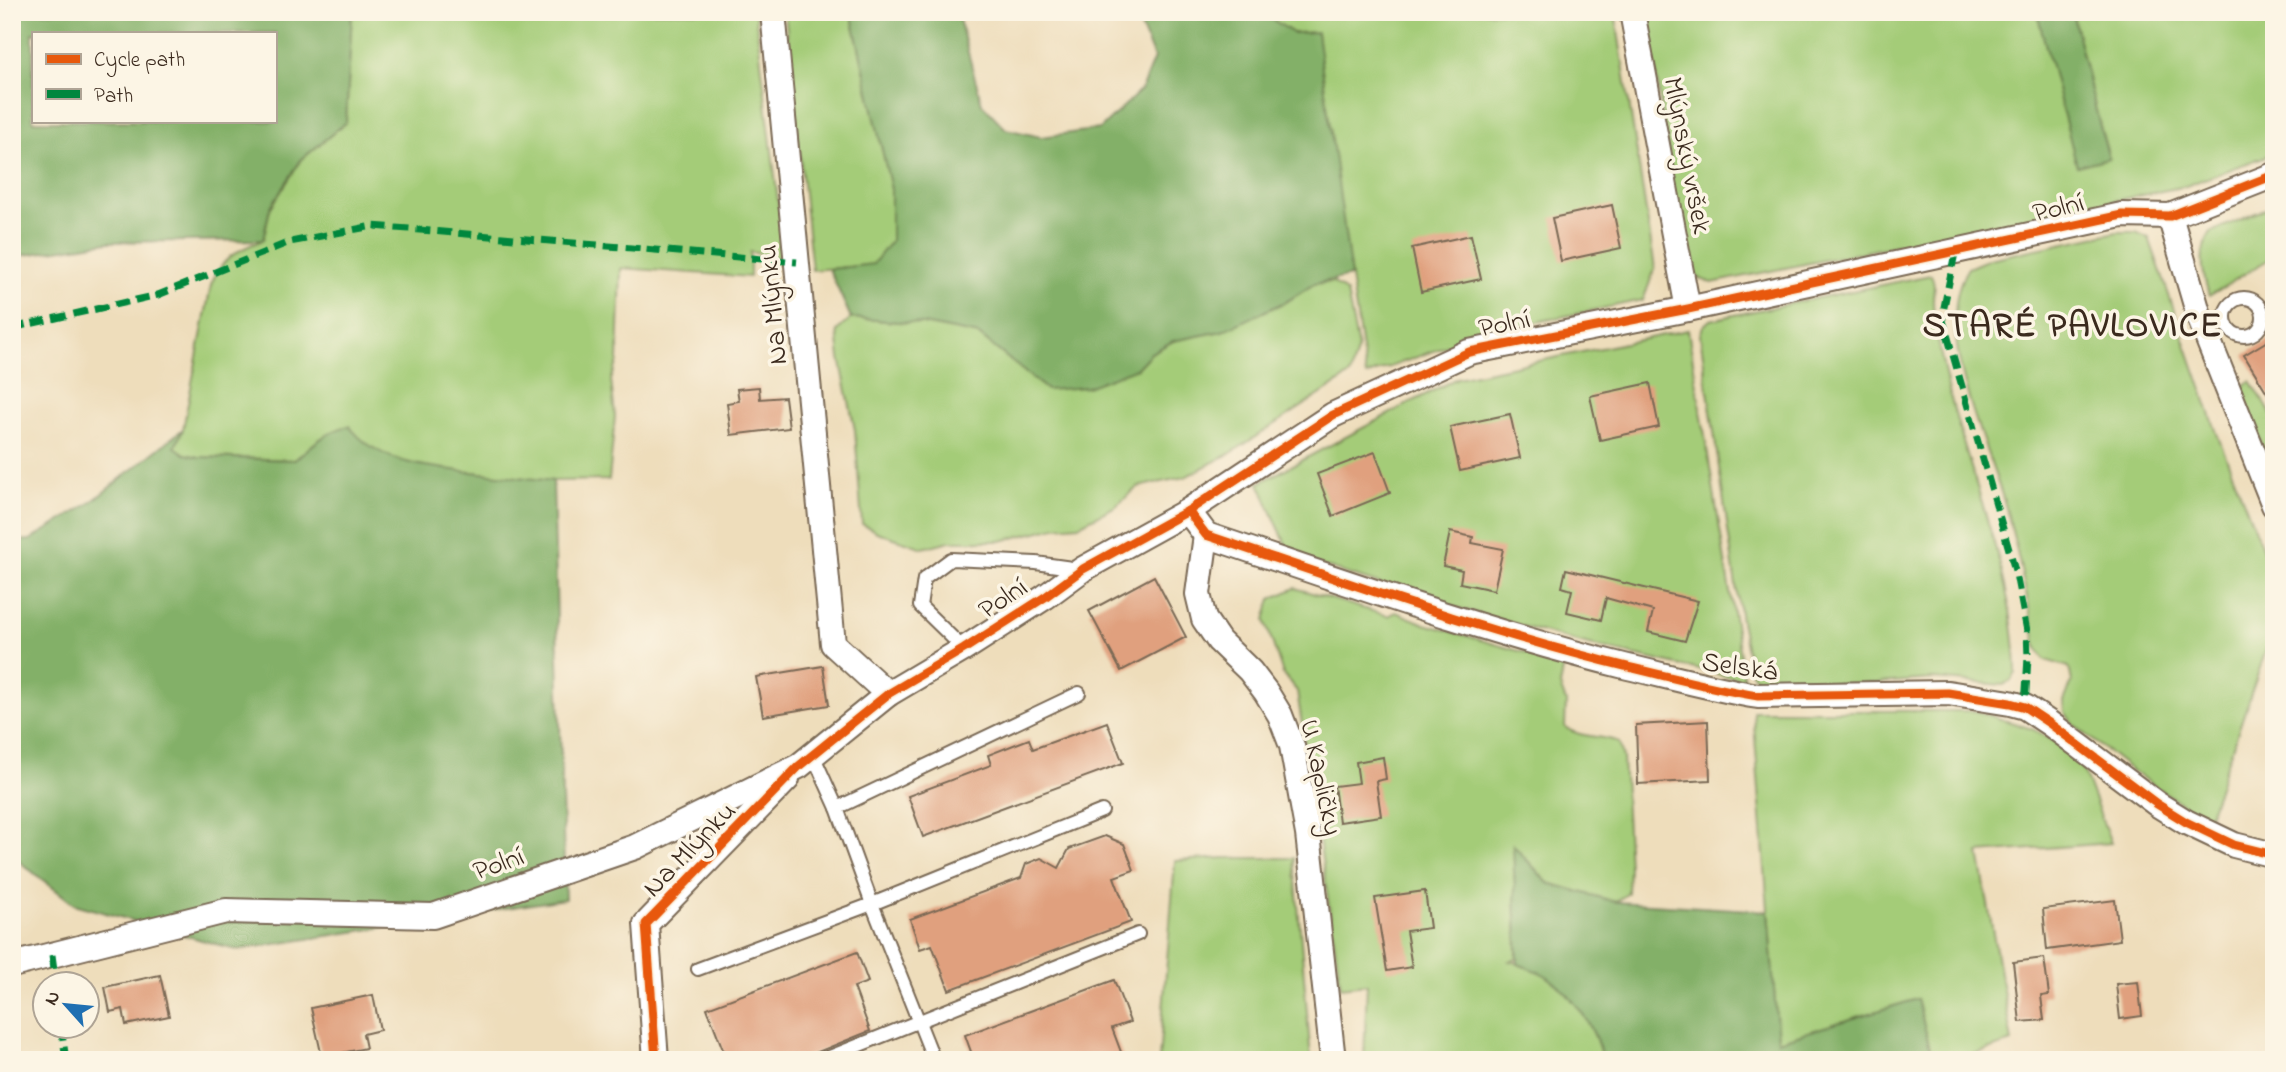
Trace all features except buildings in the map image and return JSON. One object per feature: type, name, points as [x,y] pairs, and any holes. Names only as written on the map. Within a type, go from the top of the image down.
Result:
[{"type":"street","name":"Na Mlýnku","points":[[773,12],[833,644],[888,694]]},
{"type":"street","name":"Mlýnský vršek","points":[[1632,12],[1688,309]]},
{"type":"street","name":"Polní","points":[[12,965],[226,911],[433,915],[635,847],[806,761],[888,694],[964,649],[1083,569],[1188,511],[1333,415],[1469,352],[1688,309],[2122,215],[2170,216],[2274,175]]},
{"type":"street","points":[[2170,216],[2200,319],[2274,505]]},
{"type":"street","points":[[1188,511],[1206,535]]},
{"type":"street","name":"Selská","points":[[1206,535],[1437,613],[1566,652],[1728,691],[1758,695],[1948,693],[2010,703],[2025,708],[2049,723],[2157,804],[2186,822],[2234,845],[2274,855]]},
{"type":"street","name":"U Kapličky","points":[[1206,535],[1198,594],[1204,620],[1219,641],[1250,671],[1266,692],[1280,715],[1292,746],[1308,834],[1332,1060]]},
{"type":"street","name":"Na Mlýnku","points":[[656,1060],[646,924],[806,761]]},
{"type":"lane","points":[[964,649],[920,606],[924,579],[951,559],[1036,563],[1083,569]]},
{"type":"lane","points":[[837,807],[1079,693]]},
{"type":"lane","points":[[806,761],[837,807],[934,1060]]},
{"type":"lane","points":[[698,969],[872,904],[1102,811]]},
{"type":"lane","points":[[821,1060],[1138,934]]},
{"type":"green space","points":[[12,12],[352,12],[346,122],[301,160],[270,208],[263,240],[108,242],[12,257]]},
{"type":"green space","points":[[352,12],[755,12],[785,259],[750,252],[750,277],[621,268],[618,361],[611,380],[615,416],[609,480],[553,481],[414,466],[381,453],[361,440],[349,426],[327,435],[295,460],[199,457],[185,454],[175,447],[183,429],[215,276],[231,256],[263,240],[270,209],[301,160],[346,122]]},
{"type":"green space","points":[[785,12],[851,12],[891,189],[891,241],[873,265],[812,270]]},
{"type":"green space","points":[[851,12],[957,12],[982,104],[1006,129],[1041,137],[1100,129],[1141,90],[1154,58],[1135,12],[1261,12],[1293,33],[1317,32],[1351,276],[1314,284],[1289,300],[1222,331],[1173,341],[1151,353],[1137,368],[1087,387],[1047,390],[979,335],[923,324],[851,318],[829,269],[873,264],[891,241],[891,189]]},
{"type":"green space","points":[[1261,12],[1615,12],[1655,269],[1643,300],[1479,334],[1366,376],[1325,106],[1317,33],[1293,33]]},
{"type":"green space","points":[[1647,12],[2037,12],[2077,165],[2109,157],[2072,12],[2274,12],[2274,153],[2186,186],[1712,283],[1698,278],[1684,261]]},
{"type":"green space","points":[[2037,12],[2072,12],[2109,158],[2077,166]]},
{"type":"green space","points":[[2274,205],[2274,256],[2209,296],[2203,271],[2203,255],[2211,232]]},
{"type":"green space","points":[[2117,232],[2136,232],[2149,238],[2219,439],[2274,578],[2274,627],[2207,821],[2131,770],[2073,724],[2065,712],[2064,701],[2072,682],[2069,667],[2045,660],[2037,648],[2011,525],[1976,420],[1958,353],[1955,322],[1958,293],[1968,268],[1989,259]]},
{"type":"green space","points":[[1931,275],[1934,284],[1935,328],[1945,374],[2007,596],[2016,673],[2010,682],[2003,685],[1933,679],[1877,683],[1759,683],[1751,672],[1741,621],[1700,335],[1703,326],[1710,320]]},
{"type":"green space","points":[[1333,282],[1347,293],[1358,348],[1350,375],[1231,453],[1185,477],[1138,487],[1116,506],[1079,525],[1056,527],[1001,541],[950,541],[923,548],[862,524],[855,430],[837,331],[851,318],[923,324],[979,335],[1047,390],[1137,368],[1151,353],[1173,341],[1222,331],[1289,300],[1314,284]]},
{"type":"green space","points":[[1688,330],[1744,680],[1585,644],[1433,601],[1291,556],[1259,483],[1457,378]]},
{"type":"green space","points":[[2251,381],[2274,418],[2274,483],[2242,387]]},
{"type":"green space","points":[[349,426],[375,449],[405,462],[553,481],[565,899],[237,950],[74,904],[12,856],[12,541],[30,540],[90,503],[183,429],[175,447],[185,454],[199,457],[295,460],[327,435]]},
{"type":"green space","points":[[1295,588],[1388,616],[1396,612],[1425,624],[1564,664],[1560,686],[1566,702],[1565,727],[1577,733],[1619,742],[1623,758],[1628,893],[1616,902],[1548,883],[1514,846],[1517,959],[1510,961],[1541,972],[1568,994],[1590,1026],[1602,1060],[1364,1060],[1367,984],[1341,987],[1297,691],[1283,674],[1265,620],[1271,599]]},
{"type":"green space","points":[[1753,711],[1976,711],[2032,729],[2077,754],[2111,843],[1979,853],[2012,1042],[1956,1060],[1933,1060],[1917,999],[1778,1041]]},
{"type":"green space","points":[[1513,845],[1548,883],[1616,902],[1768,911],[1778,1041],[1917,999],[1933,1060],[1602,1060],[1595,1036],[1566,993],[1545,975],[1518,964]]},
{"type":"green space","points":[[1294,858],[1311,1060],[1159,1060],[1175,861]]},
{"type":"marked path","points":[[12,328],[158,295],[290,242],[373,226],[797,262]]},
{"type":"marked path","points":[[1955,253],[1942,317],[2016,574],[2027,631],[2025,707]]},
{"type":"marked path","points":[[52,955],[54,970]]},
{"type":"marked path","points":[[63,1040],[66,1060]]},
{"type":"cycle path","points":[[656,1060],[646,924],[799,766],[888,694],[964,649],[1083,569],[1188,511],[1333,415],[1469,352],[1688,309],[2122,215],[2170,216],[2274,175]]},
{"type":"cycle path","points":[[1188,511],[1206,535],[1469,622],[1693,683],[1758,696],[1948,693],[2025,707],[2157,804],[2186,822],[2234,845],[2274,855]]},
{"type":"district","name":"STARÉ PAVLOVICE","points":[[2073,324]]}]
